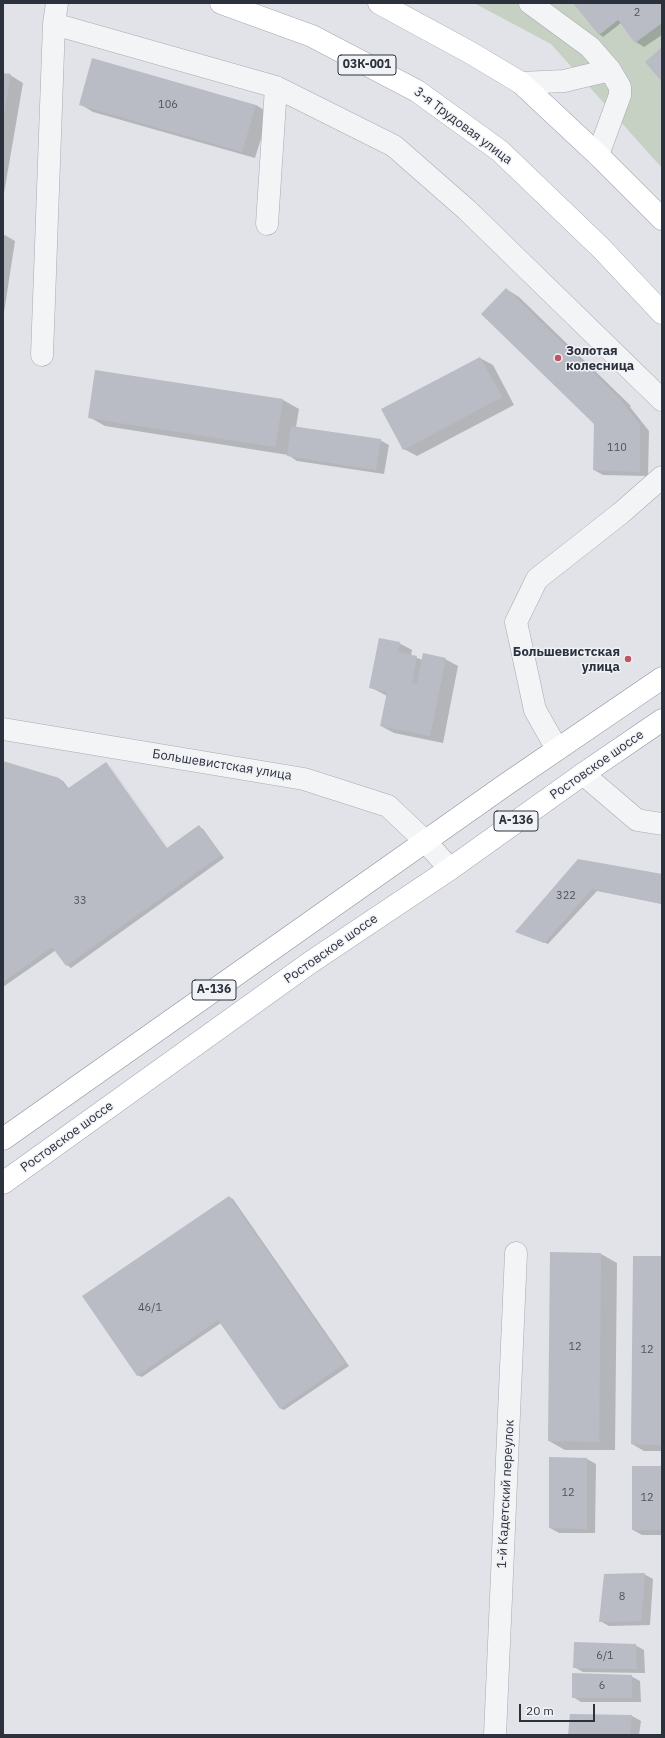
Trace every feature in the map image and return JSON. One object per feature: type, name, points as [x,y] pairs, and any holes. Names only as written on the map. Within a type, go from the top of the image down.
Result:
[{"type":"main road","name":"3-я Трудовая улица","points":[[221,3],[312,36],[417,91],[500,151],[602,249],[662,313]]},
{"type":"main road","points":[[378,3],[471,53],[521,82],[632,187],[662,219]]},
{"type":"main road","points":[[632,187],[662,223]]},
{"type":"main road","name":"А-136","points":[[3,1139],[557,749],[662,678]]},
{"type":"main road","name":"Ростовское шоссе","points":[[3,1183],[311,962],[450,868],[662,720]]},
{"type":"street","points":[[534,4],[590,47],[610,70],[620,87],[620,95],[598,155]]},
{"type":"street","points":[[42,354],[56,13],[276,87],[394,146],[467,210],[662,400]]},
{"type":"street","points":[[521,82],[564,81],[610,70]]},
{"type":"street","points":[[267,224],[276,87]]},
{"type":"street","points":[[557,749],[535,710],[516,622],[538,579],[621,513],[662,477]]},
{"type":"street","name":"Большевистская улица","points":[[3,729],[304,779],[388,806],[426,841],[450,868]]},
{"type":"street","points":[[583,774],[637,820],[662,824]]},
{"type":"street","name":"1-й Кадетский переулок","points":[[495,1735],[516,1253]]},
{"type":"green space","points":[[474,3],[662,3],[662,168],[551,44]]},
{"type":"building","points":[[573,3],[662,3],[662,23],[635,43],[618,20],[599,35]]},
{"type":"building","points":[[662,47],[662,82],[645,62]]},
{"type":"building","points":[[92,58],[256,105],[242,152],[79,105]]},
{"type":"building","points":[[3,73],[11,74],[4,114],[3,114]]},
{"type":"building","points":[[506,288],[619,398],[640,425],[640,472],[593,470],[594,424],[481,314]]},
{"type":"building","points":[[480,357],[502,397],[403,450],[381,409]]},
{"type":"building","points":[[95,370],[283,399],[275,447],[88,418]]},
{"type":"building","points":[[291,426],[381,439],[376,470],[287,456]]},
{"type":"building","points":[[379,638],[400,642],[398,652],[417,656],[412,683],[417,684],[423,653],[446,658],[430,736],[380,726],[387,692],[369,688]]},
{"type":"building","points":[[3,761],[59,778],[67,789],[106,762],[167,848],[199,825],[221,855],[66,966],[52,947],[3,982]]},
{"type":"building","points":[[578,859],[662,874],[662,904],[592,889],[544,943],[515,932]]},
{"type":"building","points":[[229,1196],[345,1363],[280,1409],[218,1320],[137,1376],[82,1296]]},
{"type":"building","points":[[550,1252],[601,1253],[599,1442],[548,1441]]},
{"type":"building","points":[[633,1256],[662,1256],[662,1445],[631,1444]]},
{"type":"building","points":[[549,1457],[587,1458],[587,1529],[549,1528]]},
{"type":"building","points":[[632,1466],[662,1466],[662,1530],[632,1530]]},
{"type":"building","points":[[645,1573],[641,1621],[599,1622],[604,1574]]},
{"type":"building","points":[[574,1642],[636,1644],[637,1669],[573,1668]]},
{"type":"building","points":[[572,1673],[632,1675],[632,1698],[572,1698]]},
{"type":"building","points":[[570,1714],[632,1715],[630,1735],[568,1735]]},
{"type":"place","name":"Золотая колесница","points":[[558,358]]},
{"type":"place","name":"Большевистская улица","points":[[628,659]]}]
